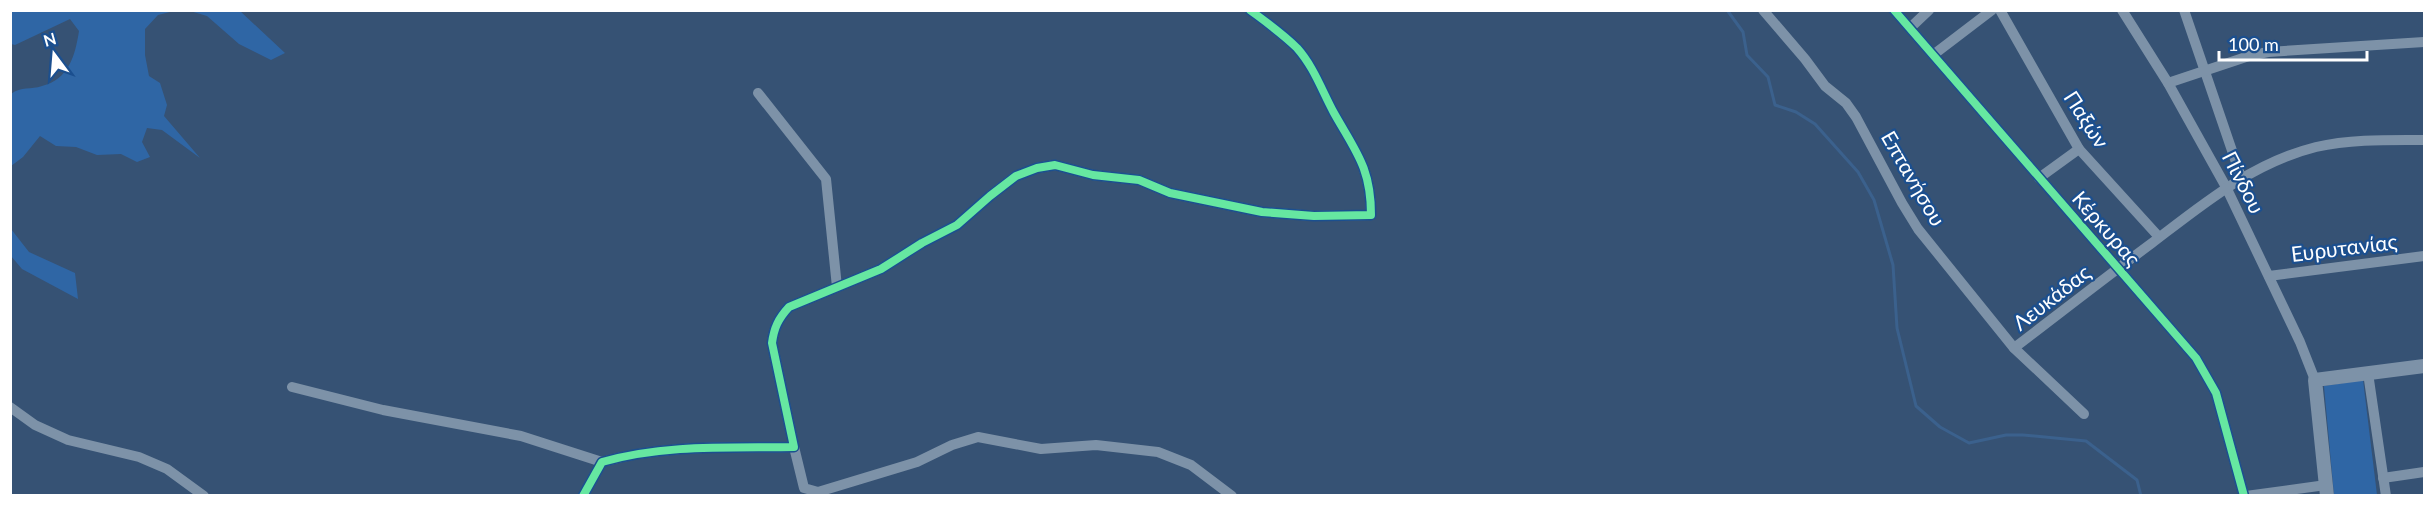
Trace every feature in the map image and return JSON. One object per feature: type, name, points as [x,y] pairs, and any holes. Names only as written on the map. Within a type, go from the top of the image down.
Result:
[{"type":"street","points":[[1232,495],[1191,465],[1158,452],[1096,445],[1041,449],[978,437],[952,445],[918,462],[818,492],[804,488],[772,344],[774,327],[789,307],[881,269],[922,243],[957,225],[1007,183],[1037,168],[1055,165],[1093,175],[1139,180],[1170,193],[1262,212],[1314,216],[1371,215],[1371,193],[1361,157],[1333,112],[1318,80],[1298,49],[1250,10]]},
{"type":"street","name":"Επτανήσου","points":[[1763,10],[1825,86],[1850,109],[1867,135],[1918,229],[2014,348],[2084,414]]},
{"type":"street","name":"Κέρκυρας","points":[[1894,10],[2189,348],[2209,377],[2221,408],[2245,495]]},
{"type":"street","points":[[1910,28],[1929,10]]},
{"type":"street","points":[[1933,54],[1992,10]]},
{"type":"street","name":"Παξών","points":[[2000,10],[2079,149],[2158,237]]},
{"type":"street","name":"Πίνδου","points":[[2121,10],[2168,83],[2226,187],[2300,342],[2315,380]]},
{"type":"street","points":[[2184,10],[2241,177]]},
{"type":"street","points":[[2168,83],[2249,56],[2289,49],[2424,42]]},
{"type":"street","points":[[758,93],[826,179],[837,287]]},
{"type":"street","name":"Λευκάδας","points":[[2014,348],[2158,237],[2241,177],[2281,158],[2322,146],[2367,140],[2424,140]]},
{"type":"street","points":[[2039,178],[2079,149]]},
{"type":"street","name":"Ευρυτανίας","points":[[2269,276],[2424,256]]},
{"type":"street","points":[[2245,495],[2326,490],[2315,380],[2424,366]]},
{"type":"street","points":[[2367,373],[2386,495]]},
{"type":"street","points":[[292,387],[382,410],[521,436],[602,462],[657,450],[794,447]]},
{"type":"street","points":[[10,407],[35,425],[68,440],[139,457],[167,469],[204,495]]},
{"type":"street","points":[[583,495],[602,462]]},
{"type":"street","points":[[2383,478],[2424,472]]},
{"type":"shaded area","points":[[11,10],[174,11],[158,15],[145,29],[145,55],[149,76],[160,83],[167,105],[164,116],[200,158],[162,130],[147,128],[142,142],[150,157],[137,162],[121,154],[97,155],[76,147],[56,146],[40,136],[23,157],[11,166],[11,94],[51,83],[59,78],[73,58],[79,31],[70,19],[15,45],[11,44]]},
{"type":"shaded area","points":[[190,11],[240,11],[285,53],[271,60],[239,44],[207,16]]},
{"type":"shaded area","points":[[11,229],[29,252],[75,273],[78,299],[22,269],[11,256]]},
{"type":"shaded area","points":[[2363,380],[2377,495],[2334,495],[2324,386]]},
{"type":"waterway","points":[[1727,10],[1743,32],[1747,55],[1768,77],[1775,105],[1796,112],[1815,124],[1858,172],[1874,200],[1893,265],[1897,328],[1916,406],[1940,427],[1969,443],[2006,435],[2086,441],[2137,480],[2141,496]]},
{"type":"cycle path","points":[[583,496],[602,462],[626,456],[698,448],[794,447],[772,343],[777,324],[789,307],[881,269],[922,243],[957,225],[1016,176],[1037,168],[1055,165],[1093,175],[1139,180],[1170,193],[1262,212],[1314,216],[1371,215],[1368,185],[1361,161],[1313,71],[1297,48],[1250,10]]},
{"type":"cycle path","points":[[1894,10],[2196,358],[2216,393],[2244,496]]}]
